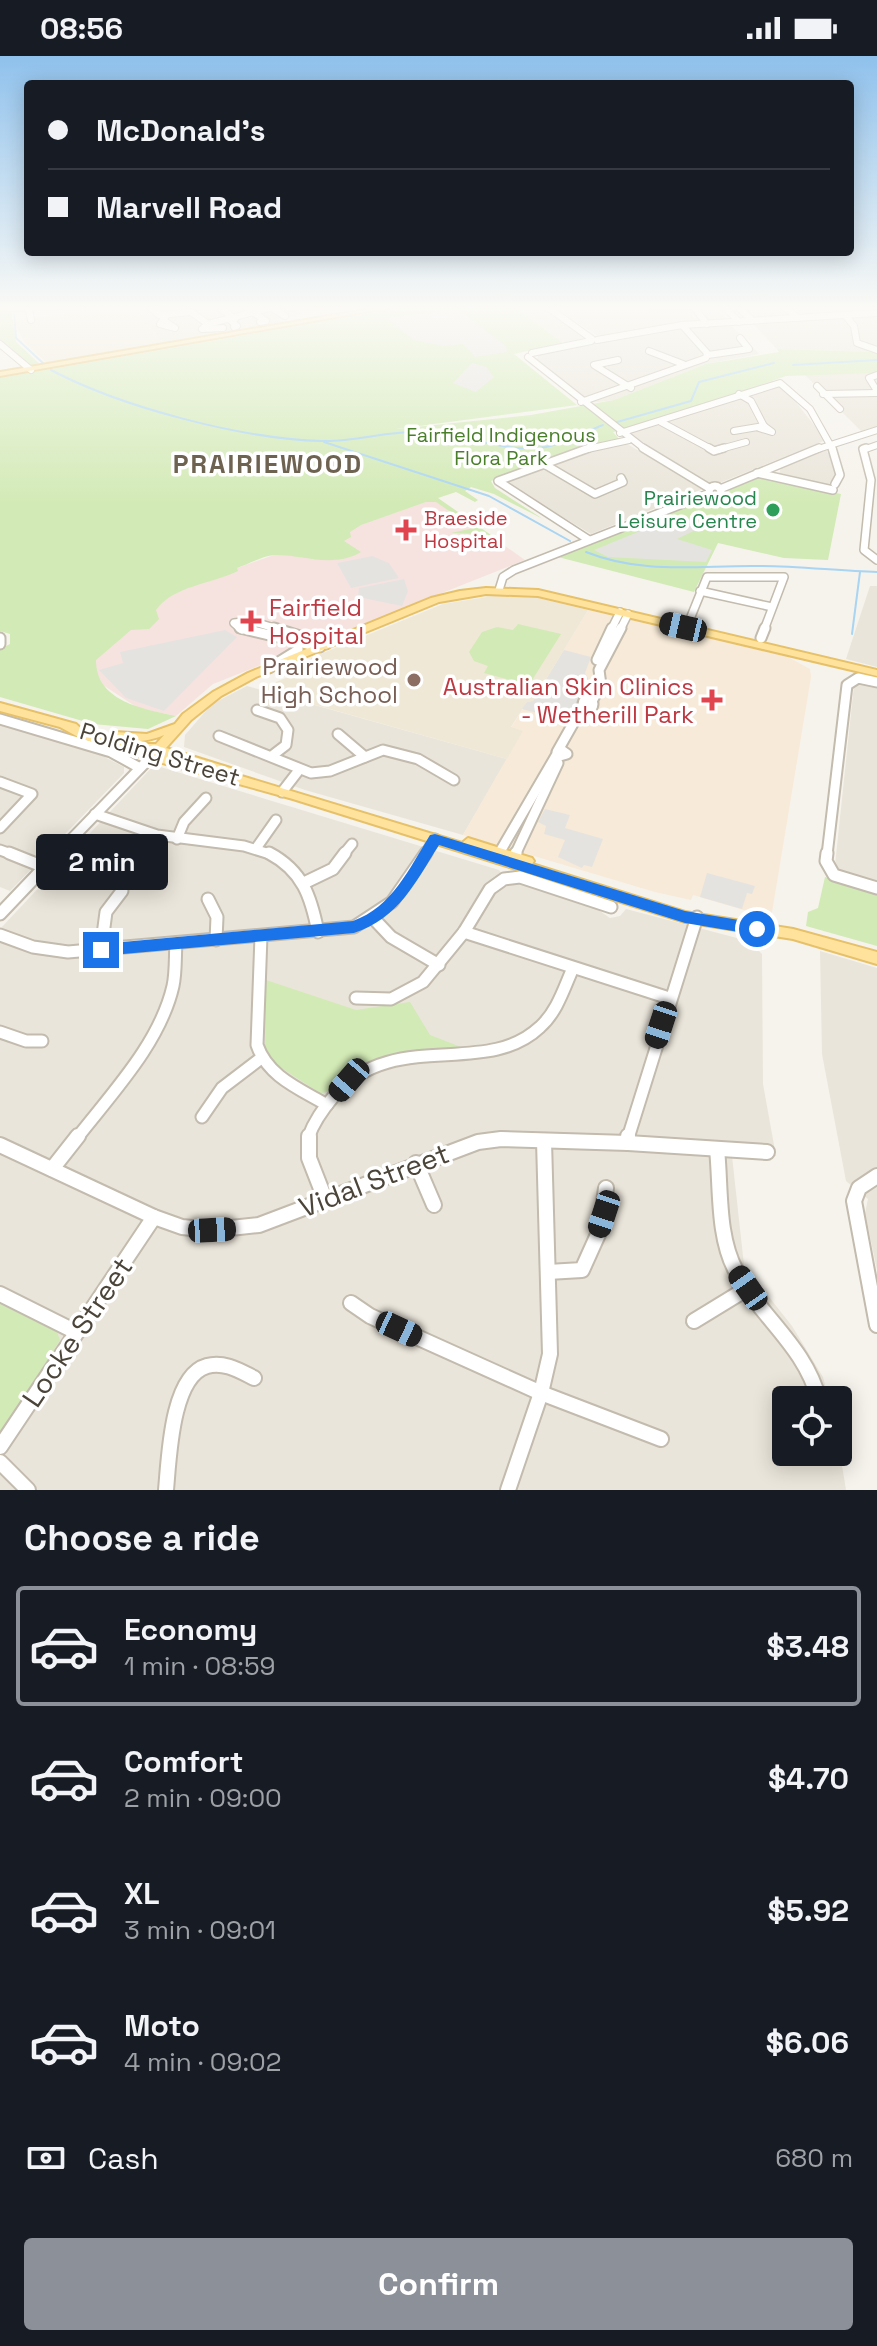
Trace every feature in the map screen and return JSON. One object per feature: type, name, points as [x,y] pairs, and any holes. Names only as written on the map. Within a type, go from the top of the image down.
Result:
[{"type":"main road","points":[[115,736],[151,738],[187,717],[217,694],[269,668],[435,600],[499,590],[538,593],[877,673]]},
{"type":"main road","name":"Polding Street","points":[[0,707],[155,752],[179,755],[253,783],[505,858],[685,917],[793,934],[877,958]]},
{"type":"main road","points":[[155,752],[187,717]]},
{"type":"main road","name":"Polding Street","points":[[65,726],[115,736],[237,782],[253,783]]},
{"type":"main road","points":[[177,729],[173,746],[179,755]]},
{"type":"street","points":[[549,373],[629,440],[708,491]]},
{"type":"street","points":[[607,373],[631,388]]},
{"type":"street","points":[[581,402],[631,388],[664,373]]},
{"type":"street","points":[[823,394],[877,392],[869,378],[877,375]]},
{"type":"street","points":[[620,433],[773,383],[786,385],[814,416],[832,443],[840,475],[834,487],[757,473]]},
{"type":"street","points":[[817,386],[840,409]]},
{"type":"street","points":[[734,431],[761,427],[749,400],[739,394]]},
{"type":"street","points":[[661,422],[714,451],[746,442]]},
{"type":"street","points":[[499,590],[502,579],[509,572],[832,443],[877,430]]},
{"type":"street","points":[[589,540],[498,482],[592,447],[629,440]]},
{"type":"street","points":[[877,445],[863,449],[871,480],[864,550],[877,560]]},
{"type":"street","points":[[544,464],[595,494],[623,482],[621,478]]},
{"type":"street","points":[[683,627],[690,619],[707,577],[784,577],[761,638]]},
{"type":"street","points":[[700,591],[772,607]]},
{"type":"street","points":[[505,858],[601,685],[599,670],[624,613]]},
{"type":"street","points":[[245,620],[282,628],[323,646],[242,630],[234,623],[245,620]]},
{"type":"street","points":[[269,668],[277,660],[298,650],[298,640]]},
{"type":"street","points":[[877,682],[858,678],[847,685],[826,861],[830,872],[838,877],[877,888]]},
{"type":"street","points":[[257,710],[280,718],[288,730],[286,745],[273,755]]},
{"type":"street","points":[[0,719],[102,749],[140,768]]},
{"type":"street","points":[[338,734],[348,739],[365,757]]},
{"type":"street","points":[[219,736],[273,755],[299,770],[330,771],[383,750],[426,762],[442,776],[454,780]]},
{"type":"street","points":[[0,914],[155,752]]},
{"type":"street","points":[[282,792],[299,770]]},
{"type":"street","points":[[0,782],[32,794],[0,828]]},
{"type":"street","points":[[177,839],[184,822],[206,798]]},
{"type":"street","points":[[95,814],[177,839],[257,847],[291,866],[306,882],[315,908],[318,932]]},
{"type":"street","points":[[257,847],[276,820]]},
{"type":"street","points":[[0,935],[49,950],[101,950],[354,927],[374,919],[399,897],[435,839]]},
{"type":"street","points":[[306,882],[333,869],[352,844]]},
{"type":"street","points":[[0,850],[44,867]]},
{"type":"street","points":[[356,998],[391,999],[407,993],[439,965],[490,889],[513,876],[611,907]]},
{"type":"street","points":[[101,950],[106,912],[122,891]]},
{"type":"street","points":[[208,899],[217,917],[216,940]]},
{"type":"street","points":[[628,1143],[628,1129],[697,917]]},
{"type":"street","points":[[374,919],[391,937],[439,965]]},
{"type":"street","points":[[464,932],[669,998]]},
{"type":"street","points":[[261,936],[257,1045],[260,1059],[276,1073],[327,1105]]},
{"type":"street","points":[[52,1169],[147,1042],[164,1013],[173,987],[176,943]]},
{"type":"street","points":[[325,1199],[306,1150],[306,1137],[327,1105],[349,1080],[377,1064],[502,1046],[530,1036],[552,1015],[573,968]]},
{"type":"street","points":[[0,1032],[26,1041],[42,1041]]},
{"type":"street","points":[[202,1117],[222,1088],[260,1059]]},
{"type":"street","points":[[508,1490],[541,1393],[550,1354],[544,1141]]},
{"type":"street","name":"Vidal Street","points":[[0,1145],[182,1227],[237,1229],[259,1225],[478,1142],[628,1143],[767,1152]]},
{"type":"street","points":[[717,1149],[729,1251],[735,1269],[807,1367],[814,1386]]},
{"type":"street","points":[[416,1163],[434,1205]]},
{"type":"street","points":[[877,1176],[859,1188],[854,1201],[877,1325]]},
{"type":"street","points":[[548,1272],[582,1270],[604,1214],[606,1188]]},
{"type":"street","name":"Locke Street","points":[[0,1447],[154,1217]]},
{"type":"street","points":[[694,1321],[748,1288]]},
{"type":"street","points":[[0,1294],[76,1332]]},
{"type":"street","points":[[351,1303],[370,1316],[541,1393],[661,1439]]},
{"type":"street","points":[[166,1490],[174,1412],[191,1377],[203,1366],[218,1363],[235,1366],[254,1378]]},
{"type":"street","points":[[0,1462],[28,1490]]},
{"type":"shaded area","points":[[463,373],[491,373],[494,377],[476,392],[453,383]]},
{"type":"shaded area","points":[[552,373],[683,373],[614,400],[589,403]]},
{"type":"shaded area","points":[[877,373],[877,426],[861,431],[804,374]]},
{"type":"shaded area","points":[[772,381],[783,386],[826,440],[712,486],[623,430]]},
{"type":"shaded area","points":[[619,439],[703,489],[591,534],[506,483],[492,480],[578,449]]},
{"type":"shaded area","points":[[826,450],[835,465],[837,487],[779,474],[781,468]]},
{"type":"shaded area","name":"Fairfield Hospital","points":[[437,498],[525,560],[213,684],[176,716],[138,708],[103,685],[96,671],[96,657],[154,597]]},
{"type":"shaded area","points":[[690,519],[704,526],[677,539],[712,550],[706,562],[608,557],[594,550],[650,527],[660,532]]},
{"type":"shaded area","points":[[372,556],[389,563],[399,578],[351,588],[337,563]]},
{"type":"shaded area","points":[[404,579],[408,591],[402,606],[358,597],[359,588]]},
{"type":"shaded area","points":[[870,586],[877,586],[877,667],[846,659]]},
{"type":"shaded area","name":"Prairiewood High School","points":[[499,595],[538,598],[588,610],[533,701],[527,702],[511,727],[523,731],[507,759],[259,689],[305,670],[311,658],[443,604]]},
{"type":"shaded area","points":[[588,610],[788,657],[810,669],[771,918],[693,895],[691,900],[655,892],[463,835],[522,732],[511,728],[527,702],[533,701]]},
{"type":"shaded area","points":[[225,630],[237,637],[164,711],[126,698],[99,670],[123,663],[120,652]]},
{"type":"shaded area","points":[[564,650],[591,657],[585,673],[590,682],[567,721],[522,709],[527,702],[533,701]]},
{"type":"shaded area","points":[[854,685],[877,685],[877,883],[843,873],[835,865]]},
{"type":"shaded area","points":[[247,686],[507,759],[463,835],[305,790],[184,747],[185,735],[212,704]]},
{"type":"shaded area","points":[[0,724],[95,752],[124,767],[124,773],[10,891],[0,887]]},
{"type":"shaded area","points":[[154,765],[499,870],[509,884],[526,884],[594,907],[610,918],[620,916],[626,909],[752,944],[762,954],[763,1084],[776,1156],[732,1156],[744,1265],[792,1326],[825,1386],[772,1386],[772,1466],[842,1466],[846,1490],[0,1490],[0,929]]},
{"type":"shaded area","points":[[545,809],[570,815],[565,828],[603,839],[592,867],[584,865],[582,868],[558,857],[565,840],[544,834],[546,826],[538,822]]},
{"type":"shaded area","points":[[707,873],[755,886],[752,894],[747,893],[742,909],[700,897]]},
{"type":"shaded area","points":[[820,951],[877,968],[877,1270],[865,1213],[868,1199],[846,1181],[822,1054]]},
{"type":"green space","name":"Fairfield Indigenous Flora Park","points":[[29,373],[537,373],[577,405],[396,429],[531,415],[614,400],[683,373],[877,373],[786,376],[637,428],[613,432],[619,439],[578,449],[491,481],[495,488],[543,519],[494,494],[471,487],[465,491],[478,500],[475,502],[456,492],[438,498],[491,535],[505,540],[499,544],[482,534],[451,533],[474,528],[436,502],[426,502],[361,525],[350,532],[351,537],[344,541],[361,552],[350,557],[339,560],[285,555],[260,558],[237,568],[238,571],[182,591],[156,610],[159,619],[149,629],[131,630],[96,660],[98,674],[113,694],[137,706],[176,716],[148,729],[93,724],[0,697],[0,649],[10,644],[10,634],[0,631],[0,378]]},
{"type":"green space","points":[[759,477],[841,494],[828,560],[784,558],[718,543],[694,592],[558,557],[697,502],[729,493],[730,489]]},
{"type":"green space","points":[[518,624],[561,634],[529,685],[484,673],[488,666],[474,661],[469,652],[482,632],[497,627],[513,630]]},
{"type":"green space","points":[[825,877],[877,894],[877,946],[806,926],[808,912],[818,908]]},
{"type":"green space","points":[[266,980],[356,1010],[410,1002],[430,1035],[461,1047],[366,1062],[338,1086],[320,1093],[272,1062],[265,1052]]},
{"type":"green space","points":[[0,1304],[57,1332],[60,1340],[0,1436]]},
{"type":"waterway","points":[[57,373],[79,384],[183,419],[290,439],[335,441],[425,432],[501,446],[531,448],[561,443],[603,425]]},
{"type":"waterway","points":[[617,422],[691,401],[699,382],[735,373]]},
{"type":"waterway","points":[[324,442],[489,496],[570,541]]},
{"type":"waterway","points":[[586,552],[629,564],[650,566],[774,566],[877,572]]},
{"type":"waterway","points":[[852,634],[860,572]]},
{"type":"place","name":"Prairiewood Leisure Centre","points":[[773,510]]},
{"type":"place","name":"Braeside Hospital","points":[[406,530]]},
{"type":"place","name":"Fairfield Hospital","points":[[251,621]]},
{"type":"place","name":"Prairiewood High School","points":[[414,680]]},
{"type":"place","name":"Australian Skin Clinics - Wetherill Park","points":[[712,700]]},
{"type":"district","name":"PRAIRIEWOOD","points":[[268,464]]},
{"type":"route","points":[[101,950],[354,927],[374,919],[399,897],[435,839],[685,917],[757,929]]}]
